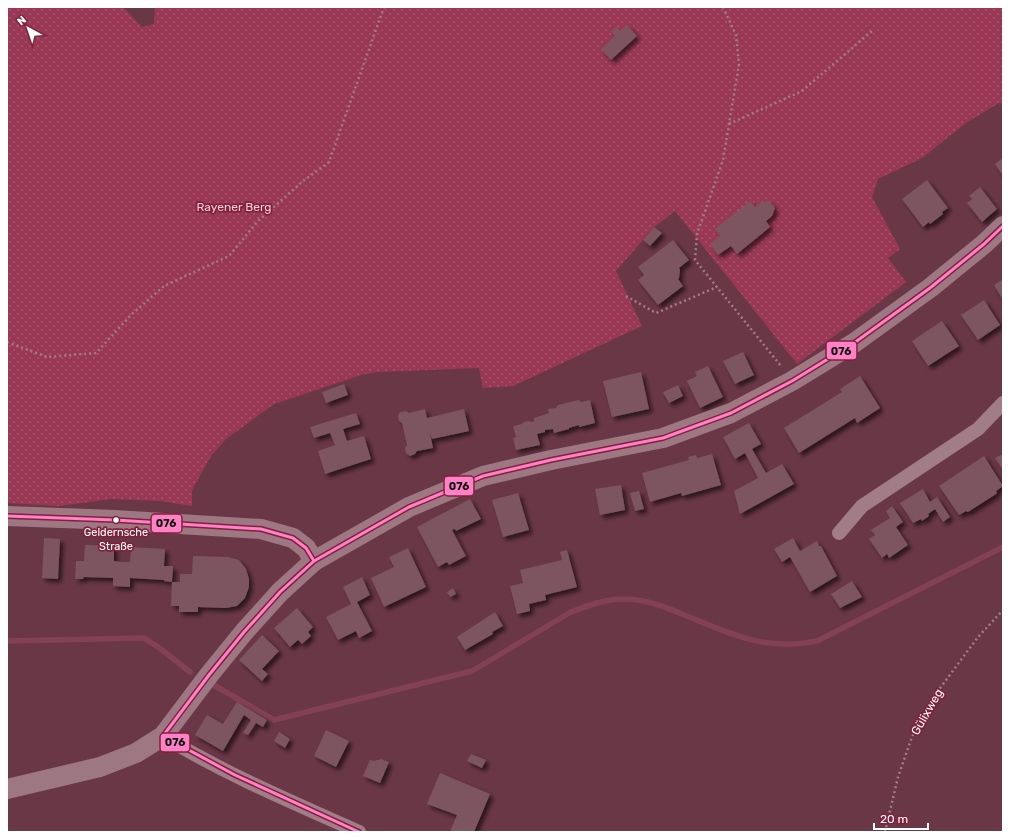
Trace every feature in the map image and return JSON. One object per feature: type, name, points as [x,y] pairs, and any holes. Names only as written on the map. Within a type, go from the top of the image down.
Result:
[{"type":"main road","points":[[7,789],[100,767],[136,753],[162,736],[244,632],[280,592],[314,562],[409,508],[482,476],[551,460],[663,438],[731,413],[792,381],[854,343],[930,288],[984,244],[1003,226]]},
{"type":"main road","points":[[7,516],[115,520],[261,529],[293,538],[306,548],[314,562]]},
{"type":"street","points":[[839,533],[862,506],[978,429],[1003,403]]},
{"type":"street","points":[[162,736],[189,753],[248,782],[359,832]]},
{"type":"path","points":[[7,342],[47,357],[96,353],[131,315],[164,286],[229,256],[258,221],[303,181],[329,162],[384,7]]},
{"type":"path","points":[[723,7],[736,35],[738,64],[723,160],[697,234],[695,260],[783,369]]},
{"type":"path","points":[[729,124],[802,91],[872,31]]},
{"type":"path","points":[[626,296],[656,313],[717,287]]},
{"type":"path","name":"Gülixweg","points":[[885,832],[898,777],[912,737],[928,706],[978,637],[1003,610]]},
{"type":"green space","name":"Rayener Berg","points":[[7,7],[123,7],[142,27],[154,24],[155,7],[1003,7],[1003,104],[999,103],[966,123],[922,158],[878,179],[872,197],[900,249],[888,258],[906,282],[797,364],[675,211],[654,227],[616,271],[642,326],[513,386],[483,388],[479,368],[378,372],[361,375],[274,404],[226,439],[211,456],[192,490],[192,506],[161,501],[111,499],[59,506],[7,503]]},
{"type":"building","points":[[627,25],[637,36],[611,60],[601,49],[615,36],[611,31],[616,27],[621,31]]},
{"type":"building","points":[[1003,158],[1003,176],[995,164]]},
{"type":"building","points":[[927,180],[948,208],[930,224],[929,222],[923,227],[902,199]]},
{"type":"building","points":[[980,187],[997,209],[982,222],[967,203],[972,199],[969,196]]},
{"type":"building","points":[[750,201],[755,207],[761,202],[769,201],[775,208],[772,216],[766,221],[770,227],[737,254],[731,246],[718,255],[710,244],[720,236],[715,229]]},
{"type":"building","points":[[654,227],[662,233],[650,246],[643,240]]},
{"type":"building","points":[[673,240],[689,260],[679,268],[678,279],[683,286],[658,305],[638,280],[644,275],[638,267]]},
{"type":"building","points":[[1003,279],[1003,300],[994,285]]},
{"type":"building","points":[[984,300],[1000,325],[978,340],[961,315]]},
{"type":"building","points":[[942,321],[959,346],[928,366],[912,341]]},
{"type":"building","points":[[743,352],[754,375],[735,384],[723,361]]},
{"type":"building","points":[[708,366],[723,397],[700,408],[687,381],[697,376],[695,372]]},
{"type":"building","points":[[641,372],[649,409],[612,417],[603,381]]},
{"type":"building","points":[[860,376],[880,408],[857,423],[855,418],[799,453],[784,428],[842,392],[840,389]]},
{"type":"building","points":[[344,384],[348,395],[326,403],[322,392]]},
{"type":"building","points":[[678,385],[683,396],[669,403],[663,392]]},
{"type":"building","points":[[579,400],[581,402],[590,400],[595,423],[579,427],[579,425],[554,433],[553,429],[545,430],[545,432],[537,434],[540,445],[516,450],[513,438],[516,437],[513,426],[524,422],[532,422],[534,421],[534,418],[549,413],[548,409],[556,408],[558,405]]},
{"type":"building","points":[[425,409],[427,418],[464,409],[469,431],[432,439],[430,433],[433,448],[417,451],[415,454],[410,456],[406,453],[405,448],[407,445],[402,423],[399,421],[398,416],[400,412],[406,411],[409,413]]},
{"type":"building","points":[[356,413],[360,424],[343,429],[347,441],[364,436],[371,459],[325,474],[318,451],[335,445],[330,433],[314,438],[310,427]]},
{"type":"building","points":[[749,423],[761,444],[752,449],[766,473],[782,464],[794,484],[740,514],[734,491],[758,478],[745,453],[735,459],[723,437]]},
{"type":"building","points":[[712,454],[721,485],[682,496],[681,493],[650,502],[642,473],[689,460],[688,457],[696,455],[697,458]]},
{"type":"building","points":[[1003,454],[1003,470],[995,458]]},
{"type":"building","points":[[984,456],[1003,486],[996,491],[996,494],[968,512],[966,511],[959,515],[939,486]]},
{"type":"building","points":[[621,485],[625,510],[600,515],[595,489]]},
{"type":"building","points":[[923,489],[930,502],[937,497],[950,517],[943,522],[935,509],[922,521],[921,519],[913,523],[900,503]]},
{"type":"building","points":[[639,491],[644,509],[635,511],[630,493]]},
{"type":"building","points":[[518,493],[529,530],[503,537],[492,500]]},
{"type":"building","points":[[470,499],[481,519],[456,531],[455,529],[452,530],[466,556],[449,565],[447,562],[438,567],[417,527]]},
{"type":"building","points":[[892,506],[903,522],[896,527],[908,545],[889,558],[887,554],[882,558],[869,539],[875,535],[871,530],[890,518],[886,511]]},
{"type":"building","points":[[44,538],[60,539],[58,579],[42,578]]},
{"type":"building","points":[[793,538],[800,551],[817,541],[837,576],[810,592],[790,557],[782,562],[774,549]]},
{"type":"building","points":[[85,545],[114,546],[114,561],[122,562],[130,562],[131,547],[165,549],[164,566],[173,566],[172,582],[164,580],[130,578],[130,587],[113,586],[113,578],[84,577],[83,579],[75,579],[76,561],[84,561]]},
{"type":"building","points":[[408,548],[426,587],[384,607],[371,578],[394,567],[389,557]]},
{"type":"building","points":[[567,550],[577,587],[545,595],[546,600],[529,604],[530,611],[517,614],[510,586],[523,583],[520,570],[562,560],[560,552]]},
{"type":"building","points":[[193,556],[228,557],[239,560],[246,569],[249,579],[249,587],[245,598],[237,606],[226,608],[198,607],[198,612],[179,612],[179,606],[171,606],[172,582],[180,582],[180,574],[192,574]]},
{"type":"building","points":[[362,577],[370,595],[357,602],[372,631],[359,638],[356,631],[338,640],[326,617],[351,604],[343,587]]},
{"type":"building","points":[[852,581],[862,597],[840,608],[831,594]]},
{"type":"building","points":[[453,588],[456,594],[450,597],[447,592]]},
{"type":"building","points":[[297,608],[313,627],[308,632],[311,636],[302,644],[298,640],[290,647],[274,628]]},
{"type":"building","points":[[495,612],[503,626],[492,632],[493,634],[465,650],[457,637]]},
{"type":"building","points":[[262,635],[279,651],[262,669],[268,674],[262,681],[239,660]]},
{"type":"building","points":[[237,702],[267,720],[263,727],[256,723],[248,735],[243,733],[251,720],[244,715],[223,751],[195,735],[207,715],[223,724]]},
{"type":"building","points":[[326,730],[349,741],[336,767],[314,756]]},
{"type":"building","points":[[279,732],[290,739],[285,748],[274,741]]},
{"type":"building","points":[[471,754],[486,760],[482,768],[467,761]]},
{"type":"building","points":[[381,759],[389,762],[380,783],[363,776],[370,760],[374,761]]},
{"type":"building","points":[[440,773],[490,794],[474,832],[450,832],[457,815],[427,804]]},
{"type":"waterway","points":[[212,684],[274,720],[472,671],[571,612],[596,603],[617,599],[639,600],[668,608],[715,628],[747,639],[780,644],[798,644],[817,641],[1003,547]]},
{"type":"waterway","points":[[7,641],[144,638],[161,649],[190,672]]},
{"type":"transit line","name":"076","points":[[359,832],[235,775],[163,736],[209,675],[244,632],[280,592],[314,561],[409,507],[483,476],[551,460],[663,438],[731,413],[792,381],[854,343],[930,288],[984,244],[1003,226]]},
{"type":"transit line","name":"076","points":[[7,516],[115,520],[261,529],[293,538],[306,548],[314,561]]},
{"type":"place","name":"Geldernsche Straße","points":[[116,520]]}]
